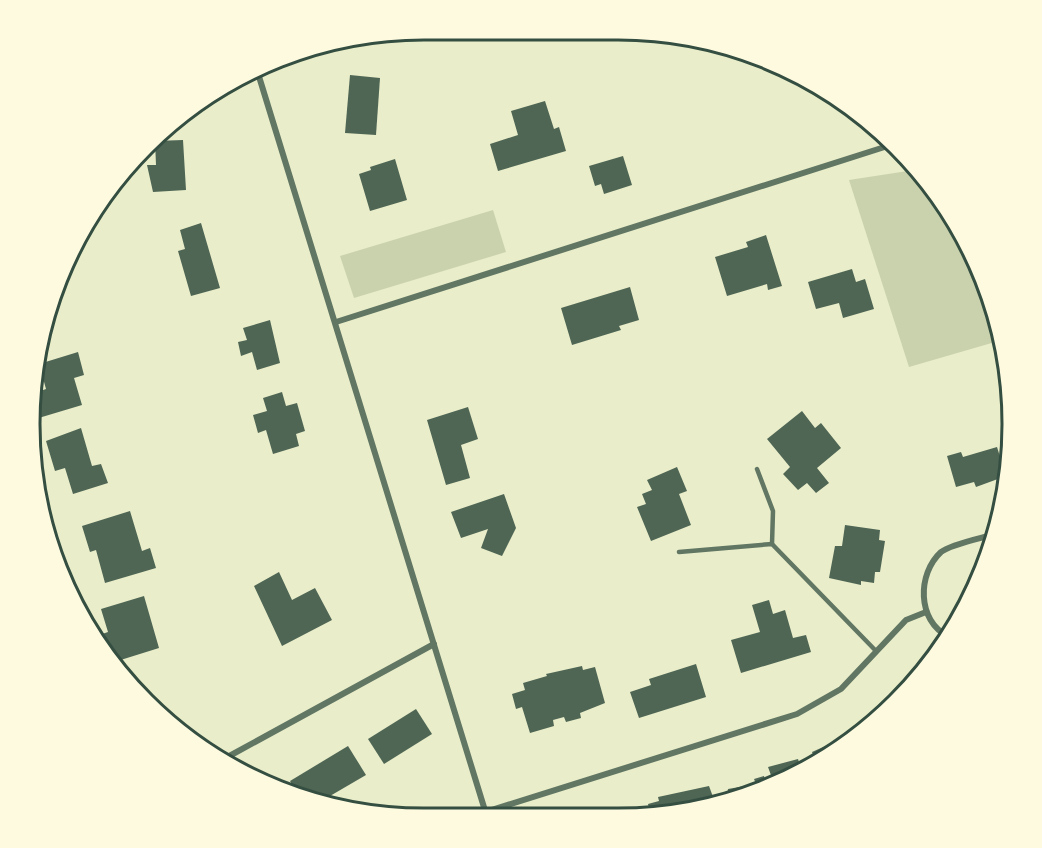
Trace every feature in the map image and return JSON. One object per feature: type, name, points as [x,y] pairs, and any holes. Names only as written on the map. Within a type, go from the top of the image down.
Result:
[{"type":"street","points":[[259,78],[484,808]]},
{"type":"street","points":[[336,322],[883,147]]},
{"type":"street","points":[[940,632],[926,612],[923,585],[931,564],[943,550],[984,537]]},
{"type":"street","points":[[508,808],[798,714],[841,689],[906,620],[926,612]]},
{"type":"street","points":[[231,755],[434,644]]},
{"type":"lane","points":[[757,469],[772,511],[772,544],[876,651]]},
{"type":"lane","points":[[679,552],[772,544]]},
{"type":"green space","points":[[906,171],[937,211],[962,254],[981,301],[992,343],[909,367],[849,180]]},
{"type":"green space","points":[[493,210],[506,252],[354,298],[340,256]]},
{"type":"building","points":[[350,75],[380,78],[376,135],[345,133]]},
{"type":"building","points":[[545,101],[554,129],[559,127],[566,151],[498,171],[490,144],[518,135],[511,111]]},
{"type":"building","points":[[183,140],[186,190],[153,192],[147,165],[156,165],[155,151],[166,141]]},
{"type":"building","points":[[623,156],[632,185],[604,194],[601,184],[595,186],[589,166]]},
{"type":"building","points":[[395,159],[407,200],[370,211],[359,174],[371,170],[370,167]]},
{"type":"building","points":[[201,223],[220,288],[191,296],[178,251],[185,249],[180,230]]},
{"type":"building","points":[[766,235],[782,286],[768,290],[767,284],[727,296],[715,257],[748,247],[746,242]]},
{"type":"building","points":[[852,269],[856,282],[865,279],[874,309],[843,318],[839,303],[816,309],[808,282]]},
{"type":"building","points":[[630,287],[639,320],[619,326],[621,330],[572,345],[561,308]]},
{"type":"building","points":[[270,320],[280,363],[257,370],[252,352],[241,356],[238,342],[247,340],[243,328]]},
{"type":"building","points":[[78,352],[84,375],[74,378],[82,405],[40,418],[42,390],[46,389],[43,380],[46,362]]},
{"type":"building","points":[[282,392],[286,406],[297,403],[305,431],[296,434],[299,446],[273,454],[266,430],[258,433],[253,415],[267,411],[263,398]]},
{"type":"building","points":[[468,407],[478,439],[461,445],[470,478],[446,485],[427,420]]},
{"type":"building","points":[[802,411],[815,428],[821,423],[841,448],[817,468],[829,483],[816,493],[807,483],[798,490],[783,474],[790,467],[767,439]]},
{"type":"building","points":[[81,428],[92,466],[101,464],[108,483],[73,494],[65,468],[55,471],[46,441]]},
{"type":"building","points":[[997,447],[1000,457],[997,479],[976,487],[974,482],[956,487],[947,456],[961,452],[963,457]]},
{"type":"building","points":[[677,467],[687,491],[679,494],[691,525],[651,541],[637,507],[646,504],[642,494],[652,490],[647,480]]},
{"type":"building","points":[[504,494],[516,528],[502,556],[481,548],[488,529],[461,538],[451,512]]},
{"type":"building","points":[[130,511],[142,551],[150,548],[156,568],[105,583],[96,550],[90,552],[82,526]]},
{"type":"building","points":[[845,525],[880,530],[879,540],[885,541],[880,572],[875,572],[874,583],[861,581],[861,585],[829,578],[835,546],[842,546]]},
{"type":"building","points":[[279,572],[292,600],[315,588],[332,620],[282,646],[254,586]]},
{"type":"building","points":[[144,596],[159,648],[122,660],[103,634],[108,632],[101,609]]},
{"type":"building","points":[[769,600],[773,614],[785,610],[793,638],[806,635],[811,652],[741,673],[731,640],[760,632],[752,605]]},
{"type":"building","points":[[696,664],[706,697],[639,718],[630,692],[651,685],[649,679]]},
{"type":"building","points":[[582,666],[583,670],[595,667],[605,703],[580,713],[581,718],[566,722],[564,717],[553,720],[554,726],[530,733],[522,707],[516,709],[512,694],[525,690],[523,683],[547,676],[546,674]]},
{"type":"building","points":[[416,709],[432,734],[384,764],[368,739]]},
{"type":"building","points":[[348,746],[366,775],[331,795],[301,787],[290,781]]},
{"type":"building","points":[[798,759],[799,762],[771,775],[768,767]]},
{"type":"building","points":[[764,776],[765,778],[755,782],[754,779]]},
{"type":"building","points":[[709,786],[712,795],[649,806],[648,804],[659,801],[658,797]]}]
